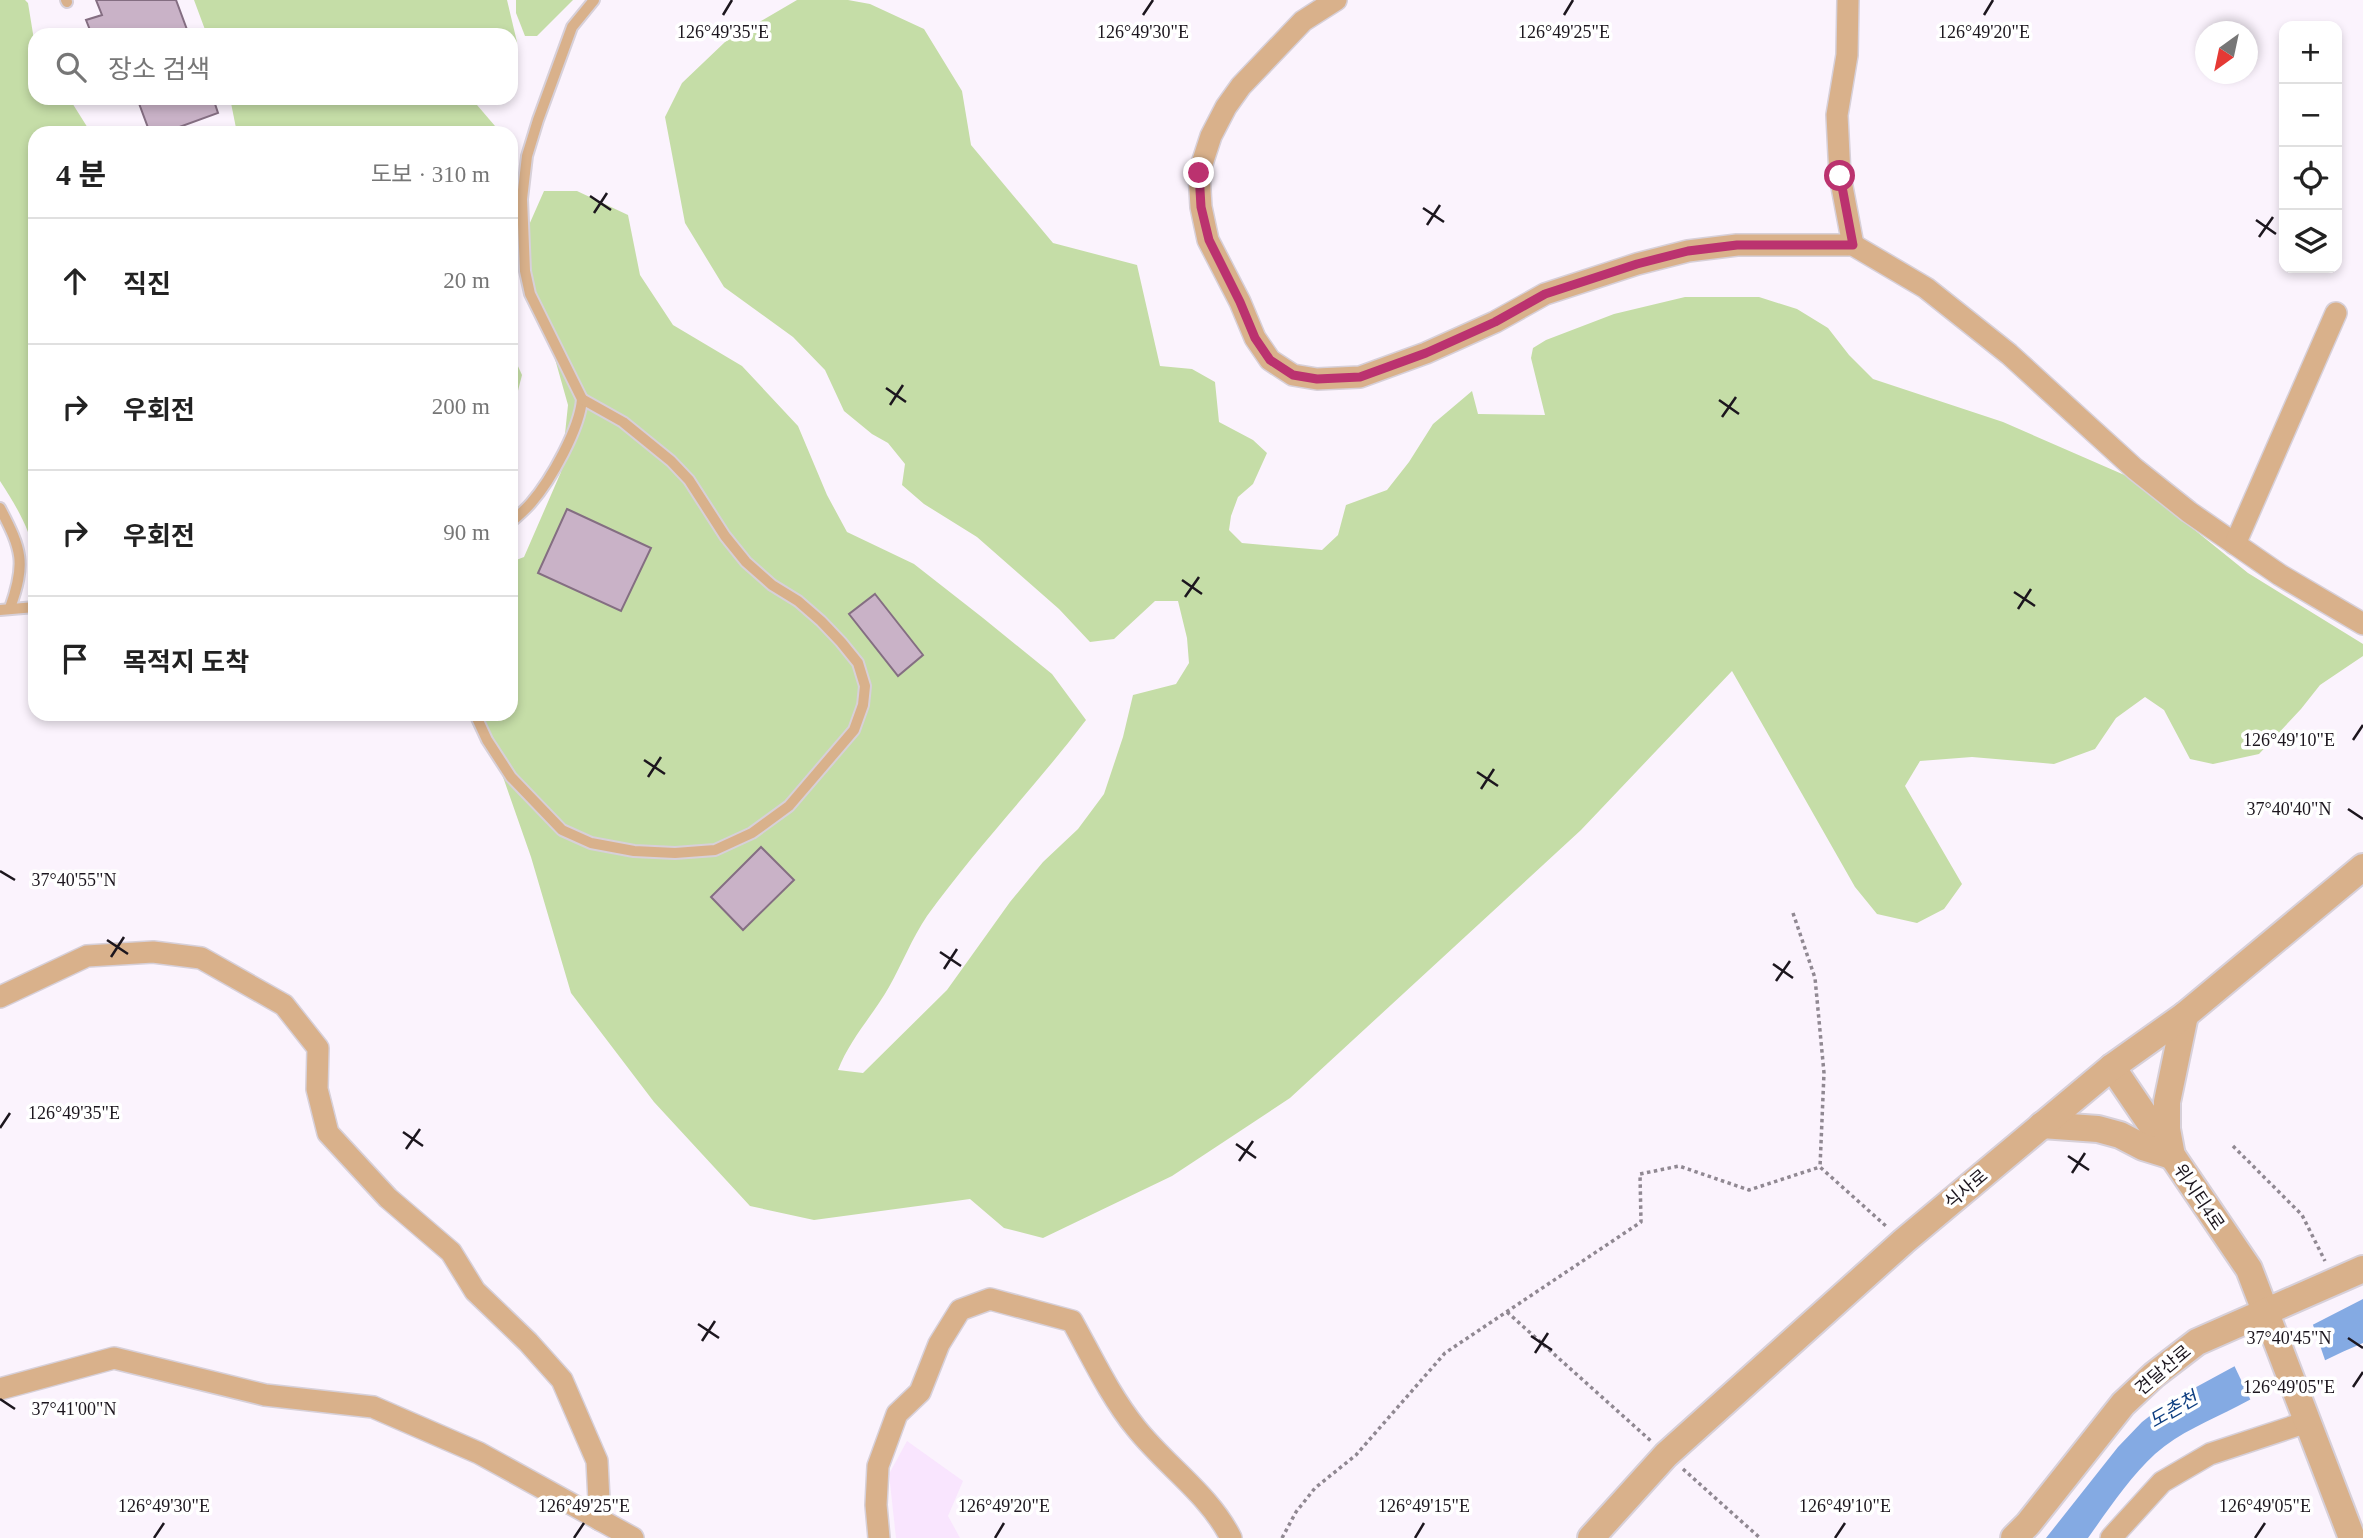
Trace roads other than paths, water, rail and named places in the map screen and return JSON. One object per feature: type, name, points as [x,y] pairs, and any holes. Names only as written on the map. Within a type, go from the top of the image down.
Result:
[{"type":"street","points":[[1336,0],[1303,20],[1241,86],[1211,136],[1199,173],[1201,207],[1209,240],[1255,338],[1270,360],[1293,375],[1317,379],[1360,377],[1426,353],[1483,328],[1545,294],[1637,264],[1688,251],[1737,245],[1853,245],[1926,288],[2008,354],[2189,512],[2329,606],[2363,624]]},
{"type":"street","points":[[1848,0],[1847,55],[1837,116],[1840,176],[1853,245]]},
{"type":"street","points":[[2235,544],[2336,313]]},
{"type":"street","name":"식사로","points":[[1591,1538],[1666,1455],[1904,1241],[2112,1067],[2185,1015],[2363,867]]},
{"type":"street","points":[[0,997],[87,956],[153,952],[201,958],[284,1005],[318,1048],[317,1089],[328,1133],[388,1198],[451,1252],[475,1291],[528,1342],[562,1380],[597,1461],[600,1520]]},
{"type":"street","points":[[2172,1156],[2167,1129],[2168,1102],[2185,1015]]},
{"type":"street","name":"위시티4로","points":[[2112,1067],[2249,1269],[2303,1413]]},
{"type":"street","points":[[2042,1125],[2098,1129],[2172,1156]]},
{"type":"street","name":"견달산로","points":[[2014,1538],[2123,1404],[2154,1375],[2197,1342],[2268,1324],[2336,1282],[2363,1269]]},
{"type":"street","points":[[879,1538],[876,1505],[878,1466],[897,1415],[920,1392],[939,1344],[960,1310],[990,1299],[1072,1321],[1116,1401],[1135,1428],[1209,1503],[1231,1538]]},
{"type":"street","points":[[0,1389],[114,1358],[265,1395],[373,1408],[479,1453],[633,1538]]},
{"type":"street","points":[[2111,1538],[2162,1482],[2210,1454],[2303,1413],[2352,1538]]},
{"type":"lane","points":[[518,515],[532,502],[574,432],[581,411],[582,399],[530,293],[525,271],[522,199],[527,156],[537,120],[572,27],[594,0]]},
{"type":"lane","points":[[478,721],[511,778],[562,830],[592,843],[635,851],[675,853],[715,850],[752,833],[789,806],[854,730],[863,705],[865,686],[858,663],[841,642],[798,601],[772,585],[746,562],[725,536],[689,480],[671,461],[623,422],[582,399]]},
{"type":"lane","points":[[0,508],[14,535],[22,564],[20,581],[5,609]]},
{"type":"lane","points":[[5,609],[28,607]]},
{"type":"water","name":"도촌천","points":[[2363,1299],[2363,1343],[2174,1439],[2145,1463],[2088,1538],[2046,1538],[2118,1447],[2142,1422],[2165,1404]]}]
